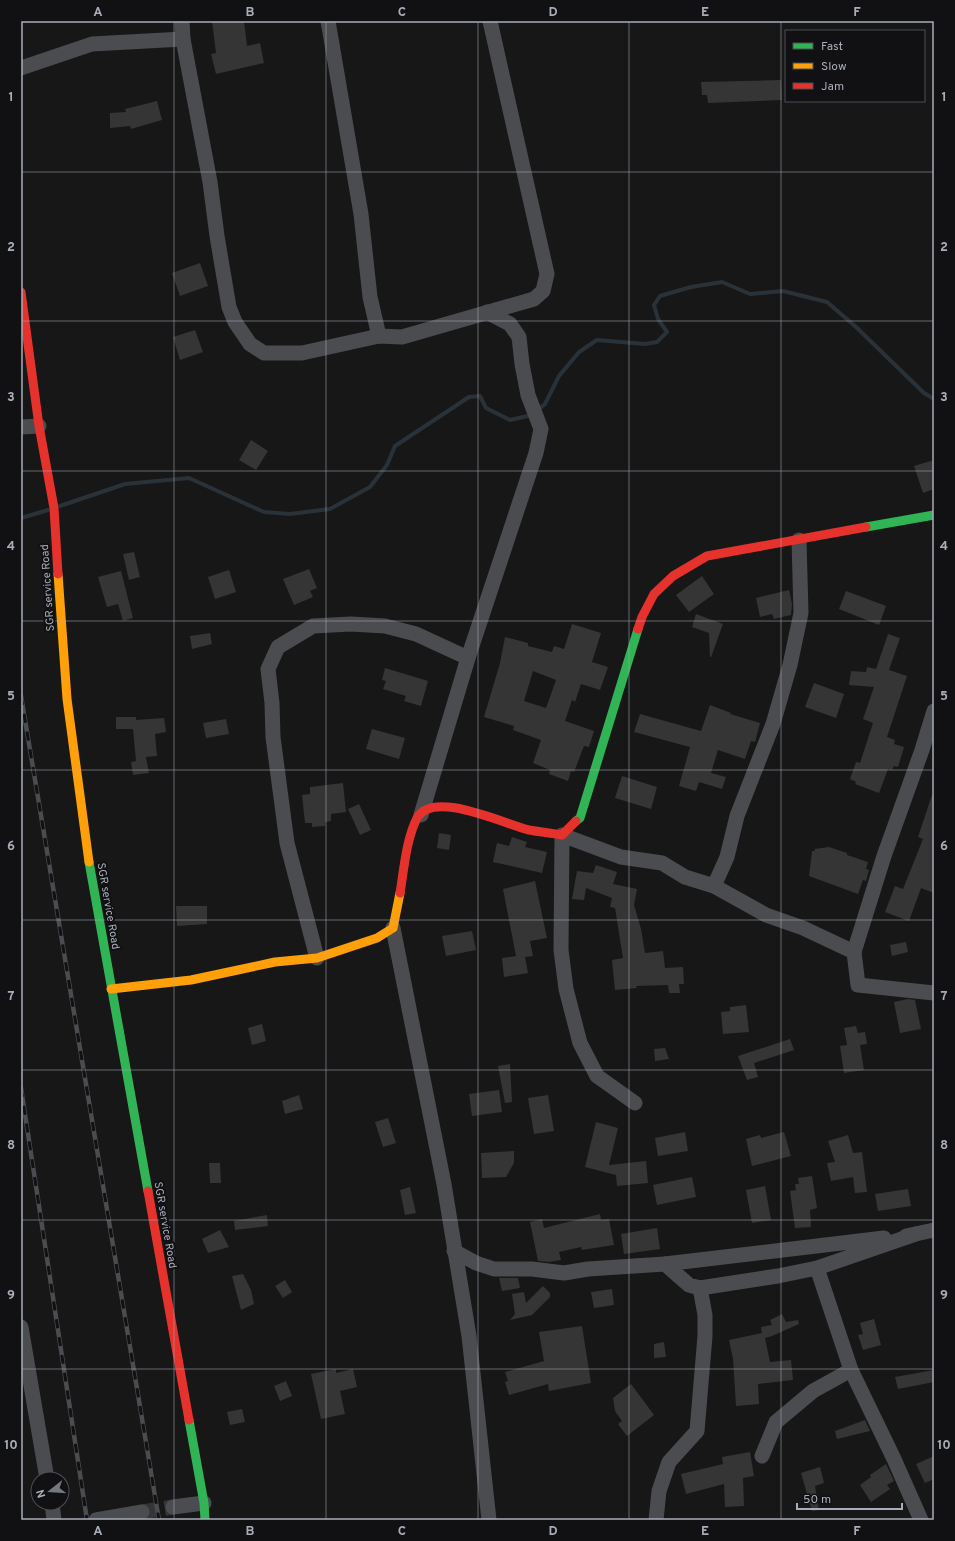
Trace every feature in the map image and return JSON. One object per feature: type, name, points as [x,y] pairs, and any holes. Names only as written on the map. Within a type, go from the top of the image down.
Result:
[{"type":"street","points":[[182,21],[183,39],[210,182],[217,236],[230,307],[235,322],[250,344],[264,353],[302,353],[379,336],[402,337],[444,323],[534,299],[543,290],[546,274],[490,21]]},
{"type":"street","points":[[328,21],[362,214],[370,297],[379,336]]},
{"type":"street","points":[[21,68],[92,44],[183,39]]},
{"type":"street","name":"SGR service Road","points":[[21,292],[39,426],[54,508],[67,699],[90,871],[204,1503],[205,1520]]},
{"type":"street","points":[[487,312],[510,324],[520,337],[522,364],[531,403],[541,429],[536,453],[468,658],[421,815],[411,834],[394,928],[444,1184],[470,1344],[489,1520]]},
{"type":"street","points":[[21,428],[39,426]]},
{"type":"street","points":[[636,1103],[597,1076],[580,1043],[566,989],[560,950],[562,835],[580,818],[642,617],[654,594],[673,576],[707,556],[934,515]]},
{"type":"street","points":[[714,886],[727,857],[737,816],[773,724],[790,665],[801,613],[799,540]]},
{"type":"street","points":[[317,958],[287,844],[274,745],[268,669],[278,647],[313,626],[351,624],[384,626],[416,634],[468,658]]},
{"type":"street","points":[[934,712],[884,856],[854,952],[858,985],[934,993]]},
{"type":"street","points":[[421,815],[427,809],[441,806],[455,807],[529,830],[562,835],[621,857],[662,863],[685,877],[714,886],[766,915],[803,928],[854,952]]},
{"type":"street","points":[[111,989],[191,980],[275,962],[317,958],[377,938],[394,928]]},
{"type":"street","points":[[454,1251],[476,1263],[494,1269],[532,1269],[564,1273],[588,1269],[665,1264],[916,1234],[934,1230]]},
{"type":"street","points":[[665,1264],[689,1285],[700,1288],[778,1276],[817,1268],[916,1234]]},
{"type":"street","points":[[817,1268],[851,1370],[894,1459],[921,1520]]},
{"type":"street","points":[[656,1520],[659,1491],[669,1462],[697,1431],[705,1336],[705,1315],[700,1288]]},
{"type":"street","points":[[21,1327],[47,1471]]},
{"type":"street","points":[[762,1456],[776,1422],[813,1391],[851,1370]]},
{"type":"street","points":[[173,1507],[204,1503]]},
{"type":"street","points":[[96,1520],[142,1512]]},
{"type":"building","points":[[212,21],[244,21],[247,46],[260,43],[264,63],[216,74],[211,54],[216,53]]},
{"type":"building","points":[[781,80],[782,100],[708,103],[707,95],[702,95],[701,82]]},
{"type":"building","points":[[157,101],[162,120],[131,129],[130,126],[110,128],[110,113],[126,112],[125,109]]},
{"type":"building","points":[[200,263],[208,286],[180,296],[172,273]]},
{"type":"building","points":[[195,330],[203,352],[180,360],[173,337]]},
{"type":"building","points":[[251,440],[268,451],[256,470],[239,460]]},
{"type":"building","points":[[934,460],[934,489],[923,493],[914,466]]},
{"type":"building","points":[[134,552],[140,577],[129,580],[123,554]]},
{"type":"building","points":[[309,569],[317,588],[310,591],[313,597],[294,605],[283,579]]},
{"type":"building","points":[[229,570],[236,592],[215,599],[208,577]]},
{"type":"building","points":[[121,571],[133,618],[123,621],[118,604],[107,607],[98,577]]},
{"type":"building","points":[[702,576],[714,594],[689,612],[676,595]]},
{"type":"building","points":[[789,590],[792,604],[791,615],[774,619],[772,614],[760,617],[756,598]]},
{"type":"building","points":[[846,591],[886,606],[879,625],[839,609]]},
{"type":"building","points":[[696,614],[723,624],[711,657],[709,633],[692,627]]},
{"type":"building","points":[[572,624],[601,633],[592,662],[608,667],[600,690],[581,684],[575,702],[572,700],[565,721],[594,731],[589,747],[584,746],[574,772],[571,771],[568,781],[549,774],[550,770],[533,763],[541,740],[513,730],[514,726],[484,717],[500,663],[505,637],[528,643],[528,646],[552,652],[554,646],[564,649]],"holes":[[[533,671],[556,680],[546,708],[524,701]]]},
{"type":"building","points":[[210,633],[212,644],[192,649],[190,636]]},
{"type":"building","points":[[888,634],[900,638],[889,670],[907,676],[887,737],[895,740],[894,744],[904,747],[898,767],[894,766],[892,770],[888,769],[879,793],[855,784],[856,782],[850,779],[856,762],[860,763],[873,723],[863,719],[874,687],[849,685],[851,671],[866,672],[867,667],[876,669]]},
{"type":"building","points":[[385,668],[428,681],[421,706],[404,701],[406,696],[383,689],[386,681],[382,680]]},
{"type":"building","points":[[814,683],[844,694],[836,718],[805,707]]},
{"type":"building","points":[[710,705],[731,713],[730,714],[760,723],[755,742],[751,741],[745,759],[718,750],[711,773],[726,777],[722,789],[699,782],[696,791],[679,786],[690,747],[634,732],[640,714],[701,731]]},
{"type":"building","points":[[116,717],[136,717],[136,720],[164,718],[166,732],[155,734],[157,756],[146,757],[149,773],[133,775],[131,762],[136,761],[133,729],[116,729]]},
{"type":"building","points":[[226,719],[229,734],[206,738],[203,723]]},
{"type":"building","points":[[372,729],[405,738],[399,759],[366,749]]},
{"type":"building","points":[[622,776],[657,787],[651,809],[615,798]]},
{"type":"building","points":[[343,783],[346,812],[331,814],[331,821],[325,822],[325,826],[312,827],[312,823],[305,823],[302,795],[310,794],[310,787]]},
{"type":"building","points":[[932,795],[934,796],[934,893],[921,888],[909,921],[885,912],[895,886],[903,889],[923,839],[918,837]]},
{"type":"building","points":[[359,804],[371,830],[360,835],[348,809]]},
{"type":"building","points":[[439,833],[451,835],[449,850],[437,848]]},
{"type":"building","points":[[512,837],[527,842],[525,847],[547,852],[542,873],[493,862],[497,843],[509,846]]},
{"type":"building","points":[[829,847],[868,862],[866,869],[869,870],[866,881],[863,880],[858,894],[809,876],[812,851],[815,851],[814,849]]},
{"type":"building","points":[[596,865],[617,872],[613,884],[637,889],[634,905],[641,929],[645,953],[663,951],[665,968],[683,967],[684,984],[679,984],[680,993],[669,993],[668,985],[636,986],[637,988],[615,990],[612,960],[623,958],[615,908],[610,907],[612,898],[586,888],[584,900],[572,899],[577,871],[593,873]]},
{"type":"building","points":[[535,881],[547,938],[530,941],[533,956],[525,957],[528,973],[504,977],[502,958],[516,956],[503,889]]},
{"type":"building","points":[[176,906],[207,906],[207,924],[177,926]]},
{"type":"building","points":[[472,931],[476,950],[446,956],[442,936]]},
{"type":"building","points":[[906,942],[908,952],[892,956],[890,945]]},
{"type":"building","points":[[908,999],[915,1000],[921,1029],[900,1033],[894,1002]]},
{"type":"building","points":[[746,1005],[749,1032],[723,1034],[721,1012],[730,1011],[730,1007]]},
{"type":"building","points":[[262,1024],[266,1041],[252,1045],[248,1028]]},
{"type":"building","points":[[856,1026],[858,1033],[865,1032],[867,1044],[860,1045],[864,1070],[844,1073],[840,1046],[847,1045],[844,1028]]},
{"type":"building","points":[[790,1039],[794,1050],[754,1063],[758,1077],[747,1080],[738,1056]]},
{"type":"building","points":[[665,1048],[669,1059],[655,1061],[654,1049]]},
{"type":"building","points":[[510,1064],[512,1102],[505,1103],[498,1066]]},
{"type":"building","points":[[499,1090],[502,1112],[472,1116],[469,1094]]},
{"type":"building","points":[[299,1095],[303,1109],[285,1114],[282,1101]]},
{"type":"building","points":[[548,1095],[554,1131],[534,1134],[528,1098]]},
{"type":"building","points":[[388,1118],[396,1143],[383,1147],[375,1122]]},
{"type":"building","points":[[596,1122],[618,1128],[609,1165],[646,1161],[648,1183],[617,1186],[616,1175],[585,1167]]},
{"type":"building","points":[[685,1132],[688,1151],[658,1156],[655,1138]]},
{"type":"building","points":[[784,1132],[791,1156],[752,1166],[746,1139],[760,1135],[761,1138]]},
{"type":"building","points":[[848,1135],[853,1153],[862,1152],[867,1192],[855,1193],[853,1177],[831,1181],[827,1163],[835,1162],[828,1141]]},
{"type":"building","points":[[514,1151],[514,1163],[506,1177],[482,1178],[481,1153]]},
{"type":"building","points":[[209,1163],[220,1163],[221,1183],[210,1183]]},
{"type":"building","points":[[812,1176],[817,1208],[810,1210],[811,1227],[795,1228],[790,1191],[796,1190],[795,1184],[799,1184],[798,1178]]},
{"type":"building","points":[[692,1177],[696,1197],[657,1205],[653,1185]]},
{"type":"building","points":[[765,1186],[771,1220],[752,1223],[746,1190]]},
{"type":"building","points":[[410,1187],[416,1213],[405,1215],[400,1190]]},
{"type":"building","points":[[908,1189],[911,1206],[878,1211],[875,1194]]},
{"type":"building","points":[[600,1214],[601,1220],[609,1219],[614,1245],[582,1250],[581,1247],[559,1252],[561,1260],[549,1262],[538,1261],[530,1222],[542,1219],[544,1228]]},
{"type":"building","points":[[267,1215],[268,1226],[235,1230],[234,1221]]},
{"type":"building","points":[[657,1228],[660,1249],[624,1254],[621,1234]]},
{"type":"building","points":[[220,1230],[229,1247],[208,1253],[202,1239]]},
{"type":"building","points":[[243,1274],[251,1290],[254,1304],[241,1310],[232,1276]]},
{"type":"building","points":[[499,1278],[518,1278],[520,1288],[502,1291]]},
{"type":"building","points":[[285,1280],[292,1292],[283,1298],[275,1286]]},
{"type":"building","points":[[543,1286],[550,1293],[550,1297],[532,1315],[510,1320],[515,1314],[512,1294],[524,1292],[526,1303]]},
{"type":"building","points":[[612,1289],[614,1305],[594,1308],[591,1292]]},
{"type":"building","points":[[782,1314],[786,1322],[798,1320],[799,1324],[765,1338],[770,1362],[791,1360],[793,1380],[758,1384],[759,1404],[736,1406],[733,1359],[729,1340],[762,1333],[761,1327],[772,1325],[770,1320]]},
{"type":"building","points":[[874,1319],[881,1345],[863,1350],[858,1335],[863,1334],[860,1323]]},
{"type":"building","points":[[582,1326],[591,1383],[549,1391],[548,1384],[509,1395],[505,1382],[508,1381],[505,1372],[544,1361],[539,1332]]},
{"type":"building","points":[[664,1342],[666,1357],[654,1358],[654,1344]]},
{"type":"building","points":[[336,1369],[336,1373],[353,1369],[357,1387],[340,1391],[345,1414],[321,1419],[311,1374]]},
{"type":"building","points":[[934,1370],[934,1382],[898,1389],[895,1377]]},
{"type":"building","points":[[286,1381],[292,1396],[280,1401],[274,1386]]},
{"type":"building","points":[[631,1384],[654,1415],[627,1436],[618,1424],[622,1421],[615,1411],[613,1398]]},
{"type":"building","points":[[242,1409],[245,1422],[230,1425],[227,1412]]},
{"type":"building","points":[[865,1420],[870,1431],[837,1439],[835,1431]]},
{"type":"building","points":[[750,1452],[754,1476],[743,1478],[744,1506],[725,1507],[724,1484],[686,1494],[681,1474],[723,1464],[722,1457]]},
{"type":"building","points":[[934,1456],[934,1479],[925,1483],[916,1464]]},
{"type":"building","points":[[886,1464],[894,1481],[887,1485],[890,1489],[871,1502],[860,1485],[871,1477],[870,1475]]},
{"type":"building","points":[[820,1467],[824,1483],[815,1486],[819,1510],[812,1511],[801,1473]]},
{"type":"waterway","points":[[537,411],[545,404],[559,376],[579,352],[597,340],[645,344],[657,342],[667,332],[658,319],[654,305],[660,296],[691,287],[722,282],[750,294],[783,291],[827,302],[856,327],[924,393],[934,399]]},
{"type":"waterway","points":[[60,506],[125,484],[189,478],[264,512],[290,514],[330,509],[370,487],[387,465],[395,446],[469,397],[480,396],[486,408],[510,420],[532,415]]},
{"type":"waterway","points":[[21,518],[48,510]]},
{"type":"tunnel","points":[[142,1512],[173,1507]]},
{"type":"railway","points":[[21,696],[159,1520]]},
{"type":"railway","points":[[21,1088],[87,1520]]},
{"type":"traffic: fast","points":[[866,527],[934,515]]},
{"type":"traffic: fast","points":[[576,821],[580,818],[638,629]]},
{"type":"traffic: fast","points":[[89,862],[148,1191]]},
{"type":"traffic: fast","points":[[189,1420],[204,1503],[205,1520]]},
{"type":"traffic: slow","points":[[58,574],[67,699],[89,862]]},
{"type":"traffic: slow","points":[[111,989],[191,980],[275,962],[317,958],[377,938],[393,928],[400,893]]},
{"type":"traffic: jam","points":[[21,292],[39,426],[54,508],[58,574]]},
{"type":"traffic: jam","points":[[638,629],[642,617],[654,594],[673,576],[707,556],[866,527]]},
{"type":"traffic: jam","points":[[400,893],[410,836],[417,818],[425,810],[438,807],[453,807],[487,816],[529,830],[562,835],[576,821]]},
{"type":"traffic: jam","points":[[148,1191],[189,1420]]}]
